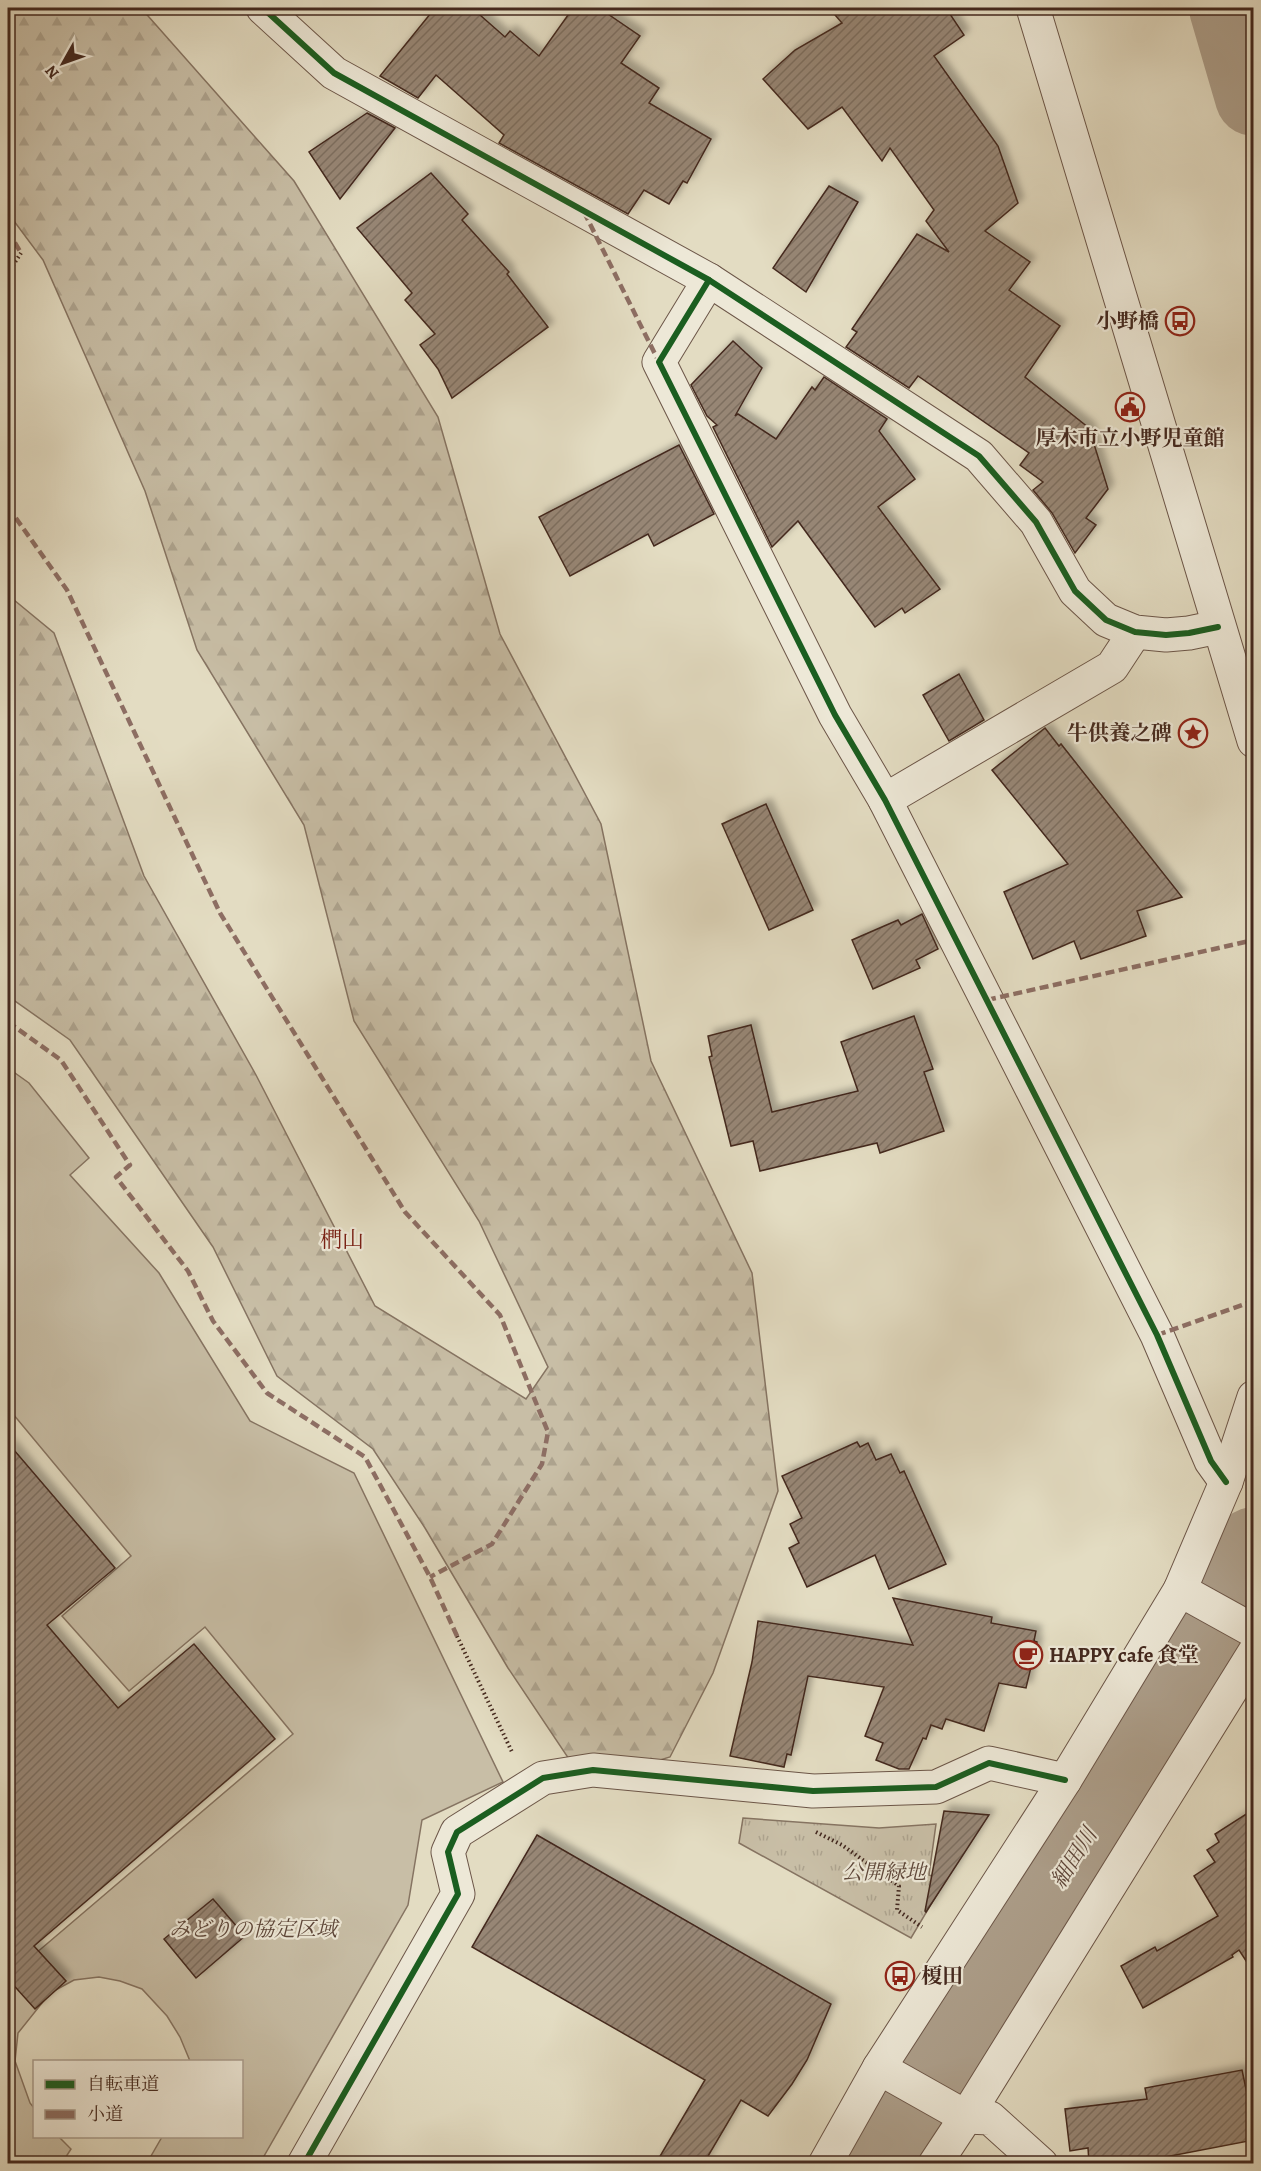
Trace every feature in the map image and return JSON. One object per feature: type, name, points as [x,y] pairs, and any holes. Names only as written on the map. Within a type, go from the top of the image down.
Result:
[{"type":"street","points":[[263,8],[334,73],[709,280],[979,456],[1036,522],[1075,591],[1106,620],[1135,632],[1166,634],[1189,633],[1218,627]]},
{"type":"street","points":[[1033,8],[1254,741]]},
{"type":"street","points":[[709,280],[659,362],[836,715],[885,800],[1157,1335],[1211,1461],[1226,1482]]},
{"type":"street","points":[[885,800],[1112,667],[1135,632]]},
{"type":"street","points":[[825,2163],[889,2073],[1065,1780],[1188,1595],[1254,1397]]},
{"type":"street","points":[[1188,1595],[1246,1628]]},
{"type":"street","points":[[935,2163],[954,2112],[1254,1653]]},
{"type":"street","points":[[304,2163],[458,1894],[448,1852],[457,1832],[543,1778],[593,1770],[813,1791],[936,1787],[989,1762],[1065,1780]]},
{"type":"street","points":[[889,2073],[954,2112],[990,2118],[1041,2163]]},
{"type":"path","points":[[8,273],[21,253]]},
{"type":"path","points":[[457,1636],[528,1786]]},
{"type":"path","points":[[815,1831],[843,1845],[899,1886],[897,1910],[925,1929]]},
{"type":"green space","points":[[8,8],[141,8],[294,181],[438,417],[500,634],[601,824],[651,1061],[752,1273],[778,1491],[713,1673],[670,1757],[585,1783],[508,1668],[425,1528],[373,1449],[277,1376],[213,1247],[70,1040],[8,996],[8,595],[54,633],[144,876],[256,1075],[375,1306],[526,1399],[548,1367],[479,1221],[354,1021],[304,825],[197,650],[145,491],[43,260],[8,213]]},
{"type":"green space","name":"みどりの協定区域","points":[[8,1068],[29,1083],[89,1158],[70,1175],[159,1273],[250,1421],[354,1473],[503,1782],[422,1820],[408,1905],[260,2163],[147,2163],[161,2138],[243,2138],[243,2060],[190,2060],[180,2037],[167,2016],[142,1989],[99,1977],[74,1980],[50,1993],[18,2033],[15,2061],[33,2107],[33,2138],[60,2138],[71,2149],[62,2163],[8,2163],[8,1977],[293,1734],[205,1627],[129,1691],[62,1616],[131,1556],[8,1408]]},
{"type":"green space","name":"公開緑地","points":[[743,1818],[879,1828],[936,1824],[929,1875],[945,1881],[911,1938],[739,1843]]},
{"type":"building","points":[[435,8],[472,8],[505,37],[510,31],[539,56],[573,8],[599,8],[640,36],[621,63],[659,88],[649,103],[711,139],[687,183],[683,181],[669,204],[644,190],[628,214],[499,143],[504,135],[436,75],[418,98],[380,76]]},
{"type":"building","points":[[829,8],[946,8],[964,35],[934,56],[998,146],[1018,203],[985,231],[1030,262],[1009,290],[1060,326],[1025,377],[1089,428],[1108,489],[1086,518],[1096,525],[1075,553],[1052,513],[1033,490],[1043,482],[1020,465],[1029,453],[918,376],[909,388],[846,347],[857,332],[852,329],[917,234],[949,252],[926,221],[934,210],[890,148],[882,161],[842,107],[808,129],[763,79],[795,50],[842,23]]},
{"type":"building","points":[[367,113],[395,128],[340,199],[309,152]]},
{"type":"building","points":[[431,173],[468,214],[462,220],[509,272],[507,274],[548,327],[452,398],[438,369],[420,345],[435,334],[405,300],[412,293],[357,228]]},
{"type":"building","points":[[829,186],[858,202],[806,292],[773,268]]},
{"type":"building","points":[[733,341],[762,368],[735,416],[738,414],[776,439],[812,387],[815,390],[824,377],[887,419],[879,431],[915,479],[878,507],[940,589],[905,613],[902,608],[875,627],[798,521],[772,547],[713,427],[717,425],[707,416],[691,385]]},
{"type":"building","points":[[679,445],[714,514],[654,546],[648,534],[570,576],[539,517]]},
{"type":"building","points":[[959,674],[984,720],[949,741],[923,695]]},
{"type":"building","points":[[1045,728],[1059,746],[1061,744],[1182,897],[1137,911],[1146,936],[1081,959],[1074,941],[1033,959],[1004,892],[1068,864],[992,770]]},
{"type":"building","points":[[766,804],[813,910],[769,930],[722,824]]},
{"type":"building","points":[[922,914],[938,949],[916,960],[920,968],[873,989],[852,940],[898,920],[901,925]]},
{"type":"building","points":[[914,1016],[933,1069],[924,1072],[944,1131],[880,1153],[877,1143],[760,1171],[753,1141],[731,1146],[709,1057],[712,1056],[708,1036],[751,1025],[772,1112],[858,1091],[841,1042]]},
{"type":"building","points":[[857,1442],[860,1447],[868,1443],[876,1460],[891,1454],[900,1473],[904,1471],[946,1564],[889,1589],[875,1555],[807,1587],[789,1548],[799,1543],[790,1524],[802,1518],[782,1476]]},
{"type":"building","points":[[8,1443],[115,1568],[47,1625],[118,1708],[194,1644],[275,1739],[34,1946],[66,1981],[35,2009],[8,1979]]},
{"type":"building","points":[[893,1598],[992,1617],[991,1623],[1036,1631],[1034,1641],[1037,1642],[1026,1688],[999,1683],[984,1731],[946,1719],[942,1729],[931,1725],[909,1769],[899,1769],[876,1760],[883,1743],[865,1736],[884,1687],[808,1676],[791,1755],[787,1754],[784,1767],[730,1756],[752,1662],[758,1621],[913,1645]]},
{"type":"building","points":[[1254,1809],[1254,1973],[1239,1950],[1232,1955],[1233,1957],[1143,2008],[1121,1966],[1155,1947],[1157,1951],[1218,1916],[1194,1876],[1215,1862],[1207,1850],[1219,1842],[1215,1834]]},
{"type":"building","points":[[944,1811],[989,1815],[926,1912],[925,1911]]},
{"type":"building","points":[[537,1835],[831,2004],[807,2060],[768,2116],[741,2100],[704,2163],[656,2163],[705,2080],[472,1947]]},
{"type":"building","points":[[213,1899],[245,1936],[196,1978],[164,1939]]},
{"type":"building","points":[[1242,2070],[1254,2127],[1254,2140],[1134,2163],[1089,2163],[1088,2148],[1070,2151],[1065,2109],[1147,2099],[1145,2088]]},
{"type":"waterway","points":[[1228,8],[1254,97]]},
{"type":"waterway","name":"細田川","points":[[883,2164],[1210,1639],[1254,1546]]},
{"type":"marked path","points":[[584,212],[659,362]]},
{"type":"marked path","points":[[8,231],[21,253]]},
{"type":"marked path","points":[[8,507],[67,590],[220,913],[405,1212],[500,1315],[548,1432],[542,1464],[492,1544],[430,1577]]},
{"type":"marked path","points":[[987,1000],[1254,940]]},
{"type":"marked path","points":[[8,1022],[61,1060],[130,1165],[116,1177],[188,1271],[213,1321],[267,1393],[365,1457],[430,1577],[457,1636]]},
{"type":"marked path","points":[[1157,1335],[1254,1301]]},
{"type":"cycle path","points":[[263,8],[334,73],[709,280],[979,456],[1036,522],[1075,591],[1106,620],[1135,632],[1166,635],[1218,627]]},
{"type":"cycle path","points":[[709,280],[659,362],[835,715],[885,800],[1157,1335],[1211,1461],[1226,1482]]},
{"type":"cycle path","points":[[304,2164],[458,1894],[448,1852],[457,1832],[543,1778],[593,1770],[813,1791],[936,1787],[989,1763],[1065,1780]]},
{"type":"place","name":"小野橋","points":[[1180,321]]},
{"type":"place","name":"厚木市立小野児童館","points":[[1130,407]]},
{"type":"place","name":"牛供養之碑","points":[[1193,733]]},
{"type":"place","name":"HAPPY cafe 食堂","points":[[1028,1655]]},
{"type":"place","name":"榎田","points":[[900,1976]]},
{"type":"district","name":"椚山","points":[[342,1240]]}]
